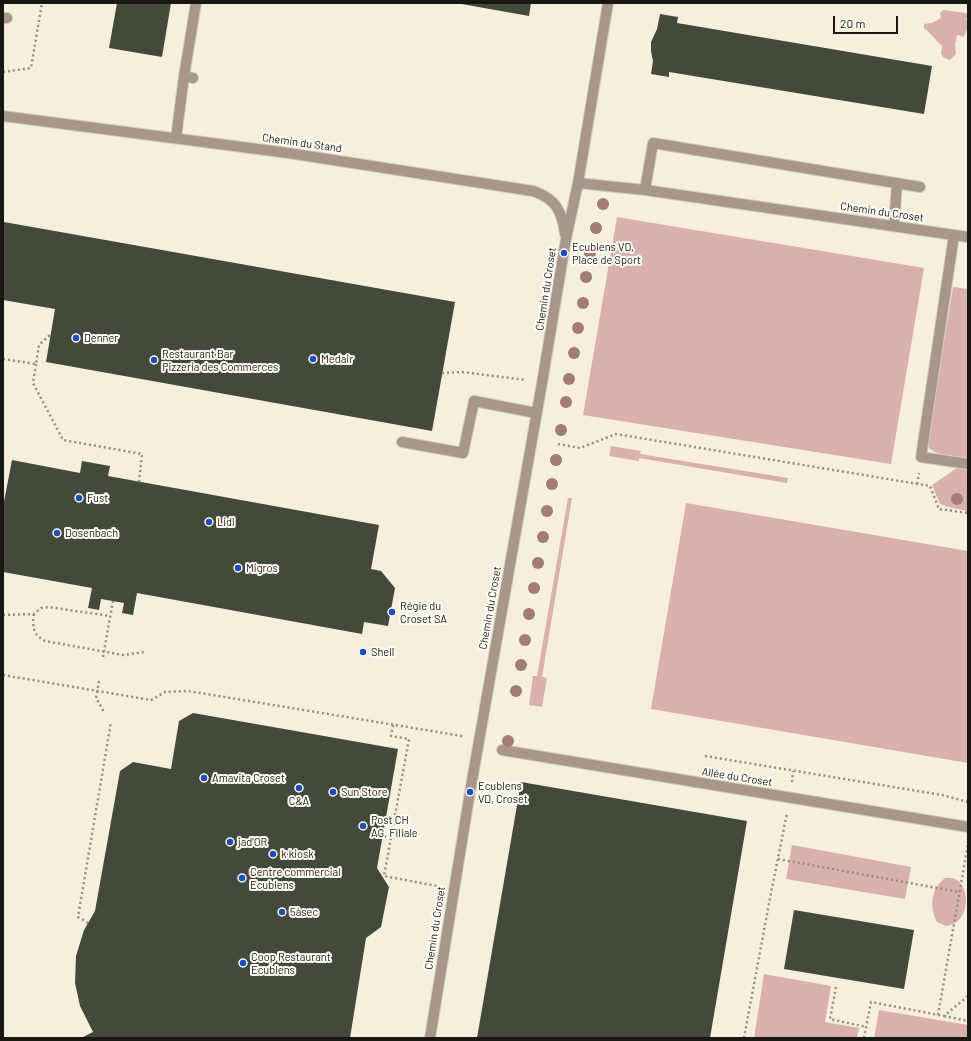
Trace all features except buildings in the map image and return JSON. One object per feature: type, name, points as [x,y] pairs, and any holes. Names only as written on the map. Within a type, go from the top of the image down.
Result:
[{"type":"street","points":[[176,138],[188,77],[196,3]]},
{"type":"street","name":"Chemin du Croset","points":[[430,1038],[454,888],[566,239],[578,183],[608,3]]},
{"type":"street","name":"Chemin du Stand","points":[[3,116],[288,153],[533,191],[544,195],[552,201],[558,209],[563,220],[566,239]]},
{"type":"street","points":[[645,190],[653,143],[920,187]]},
{"type":"street","name":"Chemin du Croset","points":[[578,183],[645,190],[968,237]]},
{"type":"street","points":[[894,226],[897,183]]},
{"type":"street","points":[[954,235],[921,456],[968,464]]},
{"type":"street","points":[[402,442],[463,453],[474,401],[536,413]]},
{"type":"street","name":"Allée du Croset","points":[[502,750],[968,827]]},
{"type":"path","points":[[3,72],[31,68],[42,3]]},
{"type":"path","points":[[51,334],[39,345],[33,383],[63,440],[142,454],[139,482]]},
{"type":"path","points":[[3,359],[36,364]]},
{"type":"path","points":[[442,373],[462,372],[542,383]]},
{"type":"path","points":[[558,444],[580,448],[616,434],[930,486],[939,509],[968,513]]},
{"type":"path","points":[[103,657],[113,601]]},
{"type":"path","points":[[3,616],[34,614],[41,608],[49,607],[110,616]]},
{"type":"path","points":[[34,614],[33,626],[36,635],[45,641],[123,655],[144,652]]},
{"type":"path","points":[[3,675],[151,700],[165,692],[188,691],[462,736]]},
{"type":"path","points":[[99,681],[96,698],[104,712]]},
{"type":"path","points":[[88,923],[78,916],[111,722]]},
{"type":"path","points":[[393,725],[391,736],[409,739],[384,876],[437,886]]},
{"type":"path","points":[[705,756],[942,794],[968,802]]},
{"type":"path","points":[[793,778],[794,771]]},
{"type":"path","points":[[744,1038],[790,797]]},
{"type":"path","points":[[938,1015],[968,844]]},
{"type":"path","points":[[778,859],[960,892]]},
{"type":"path","points":[[836,987],[830,1019],[866,1027]]},
{"type":"path","points":[[944,1016],[968,996]]},
{"type":"path","points":[[864,1038],[871,1002],[968,1021]]},
{"type":"shaded area","points":[[943,10],[966,13],[968,16],[966,19],[966,33],[963,37],[959,35],[957,36],[955,44],[956,54],[950,60],[944,58],[941,54],[942,46],[924,28],[924,24],[932,23],[941,18],[940,13]]},
{"type":"shaded area","points":[[617,217],[924,268],[891,464],[583,415]]},
{"type":"shaded area","points":[[953,287],[968,289],[968,458],[938,453],[929,448],[927,444]]},
{"type":"shaded area","points":[[611,446],[641,451],[640,454],[788,478],[787,483],[639,458],[639,461],[609,456]]},
{"type":"shaded area","points":[[957,468],[968,469],[968,511],[940,504],[932,485]]},
{"type":"shaded area","points":[[568,498],[572,498],[542,677],[547,678],[542,707],[529,705],[533,676],[537,676]]},
{"type":"shaded area","points":[[686,503],[968,551],[968,763],[651,709]]},
{"type":"shaded area","points":[[792,845],[911,867],[905,899],[786,879]]},
{"type":"shaded area","points":[[945,878],[952,878],[958,881],[965,892],[966,899],[965,907],[960,919],[953,924],[946,926],[937,922],[934,916],[932,904],[937,887]]},
{"type":"shaded area","points":[[764,974],[831,986],[825,1022],[859,1028],[857,1038],[754,1038]]},
{"type":"shaded area","points":[[879,1010],[968,1025],[968,1038],[874,1038]]},
{"type":"place","name":"Ecublens VD, Place de Sport","points":[[564,253]]},
{"type":"place","name":"Denner","points":[[76,338]]},
{"type":"place","name":"Medair","points":[[313,359]]},
{"type":"place","name":"Restaurant Bar Pizzeria des Commerces","points":[[154,360]]},
{"type":"place","name":"Fust","points":[[79,498]]},
{"type":"place","name":"Lidl","points":[[209,522]]},
{"type":"place","name":"Dosenbach","points":[[57,533]]},
{"type":"place","name":"Migros","points":[[238,568]]},
{"type":"place","name":"Régie du Croset SA","points":[[392,612]]},
{"type":"place","name":"Shell","points":[[363,652]]},
{"type":"place","name":"Amavita Croset","points":[[204,778]]},
{"type":"place","name":"C&A","points":[[299,788]]},
{"type":"place","name":"Sun Store","points":[[333,792]]},
{"type":"place","name":"Ecublens VD, Croset","points":[[470,792]]},
{"type":"place","name":"Post CH AG, Filiale","points":[[363,826]]},
{"type":"place","name":"jad'OR","points":[[230,842]]},
{"type":"place","name":"k kiosk","points":[[273,854]]},
{"type":"place","name":"Centre commercial Ecublens","points":[[242,878]]},
{"type":"place","name":"5àsec","points":[[282,912]]},
{"type":"place","name":"Coop Restaurant Ecublens","points":[[243,963]]}]
